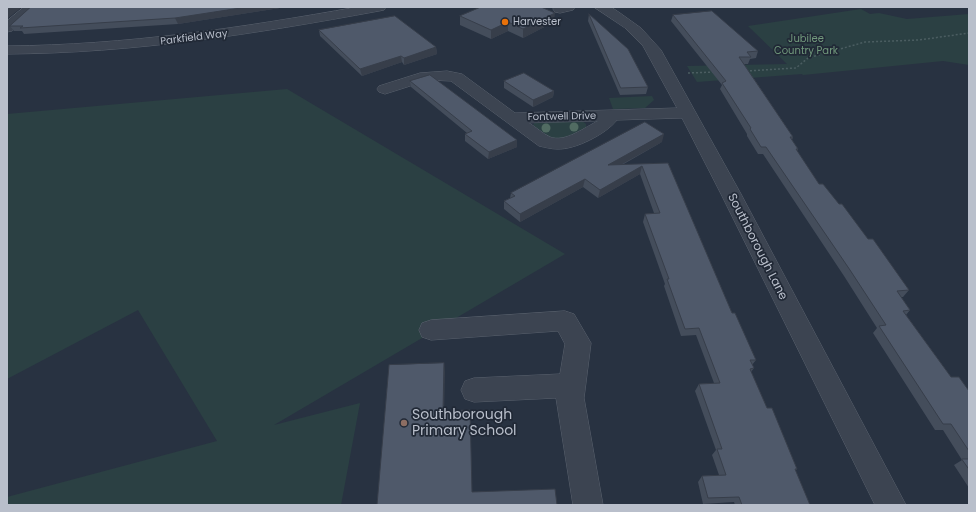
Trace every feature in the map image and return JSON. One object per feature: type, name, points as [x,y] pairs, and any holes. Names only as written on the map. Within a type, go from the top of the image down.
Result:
[{"type":"street","points":[[7,28],[32,7]]},
{"type":"street","name":"Parkfield Way","points":[[7,50],[58,50],[189,40],[379,7]]},
{"type":"street","name":"Southborough Lane","points":[[601,7],[622,19],[647,41],[667,73],[891,505]]},
{"type":"street","name":"Fontwell Drive","points":[[385,89],[424,75],[445,74],[456,77],[545,142],[556,144],[568,143],[604,125],[611,116]]},
{"type":"street","name":"Fontwell Drive","points":[[512,118],[688,113]]},
{"type":"street","points":[[431,330],[565,321],[578,344],[570,398],[588,505]]},
{"type":"street","points":[[474,390],[572,385]]},
{"type":"path","points":[[744,71],[796,68],[808,58],[865,42],[919,40],[969,33]]},
{"type":"path","points":[[667,73],[721,72]]},
{"type":"green space","name":"Jubilee Country Park","points":[[861,9],[870,14],[879,13],[907,19],[969,14],[969,65],[943,61],[803,75],[697,82],[687,66],[787,64],[748,26]]},
{"type":"green space","points":[[287,89],[565,254],[274,425],[360,403],[341,505],[7,505],[7,497],[217,441],[138,310],[7,379],[7,114]]},
{"type":"green space","points":[[652,96],[654,100],[645,108],[613,109],[609,98]]},
{"type":"green space","points":[[581,120],[586,124],[586,128],[563,139],[550,138],[533,125],[535,122]]},
{"type":"building","points":[[31,7],[247,7],[175,18],[20,28],[23,26],[10,26]]},
{"type":"building","name":"Harvester","points":[[481,7],[541,7],[555,13],[523,29],[508,22],[491,30],[460,16]]},
{"type":"building","points":[[712,11],[758,51],[747,52],[751,57],[739,57],[793,137],[790,137],[798,149],[796,149],[819,184],[823,184],[839,204],[842,204],[868,239],[873,239],[909,290],[897,291],[910,310],[903,311],[951,377],[959,377],[969,391],[969,451],[951,424],[943,424],[879,326],[886,325],[850,270],[766,147],[761,147],[750,129],[751,128],[722,83],[726,81],[673,15]]},
{"type":"building","points":[[589,14],[628,49],[648,87],[621,88]]},
{"type":"building","points":[[395,16],[436,47],[404,58],[401,56],[360,69],[319,30]]},
{"type":"building","points":[[524,73],[554,91],[533,100],[504,81]]},
{"type":"building","points":[[430,75],[517,140],[489,152],[465,134],[472,131],[410,81]]},
{"type":"building","points":[[645,122],[664,134],[608,165],[668,163],[732,313],[735,313],[756,360],[750,360],[754,368],[750,369],[767,408],[772,408],[810,505],[742,505],[739,497],[708,498],[702,476],[726,475],[717,449],[722,449],[699,384],[720,383],[699,328],[685,329],[667,279],[669,279],[645,214],[660,213],[642,166],[600,190],[585,179],[520,214],[504,201],[515,196],[511,193]]},
{"type":"building","points":[[444,363],[443,411],[470,410],[472,492],[555,489],[557,505],[377,505],[389,365]]},
{"type":"building","points":[[962,459],[969,459],[969,469]]},
{"type":"place","name":"Harvester","points":[[505,22]]},
{"type":"place","name":"Southborough Primary School","points":[[404,423]]}]
